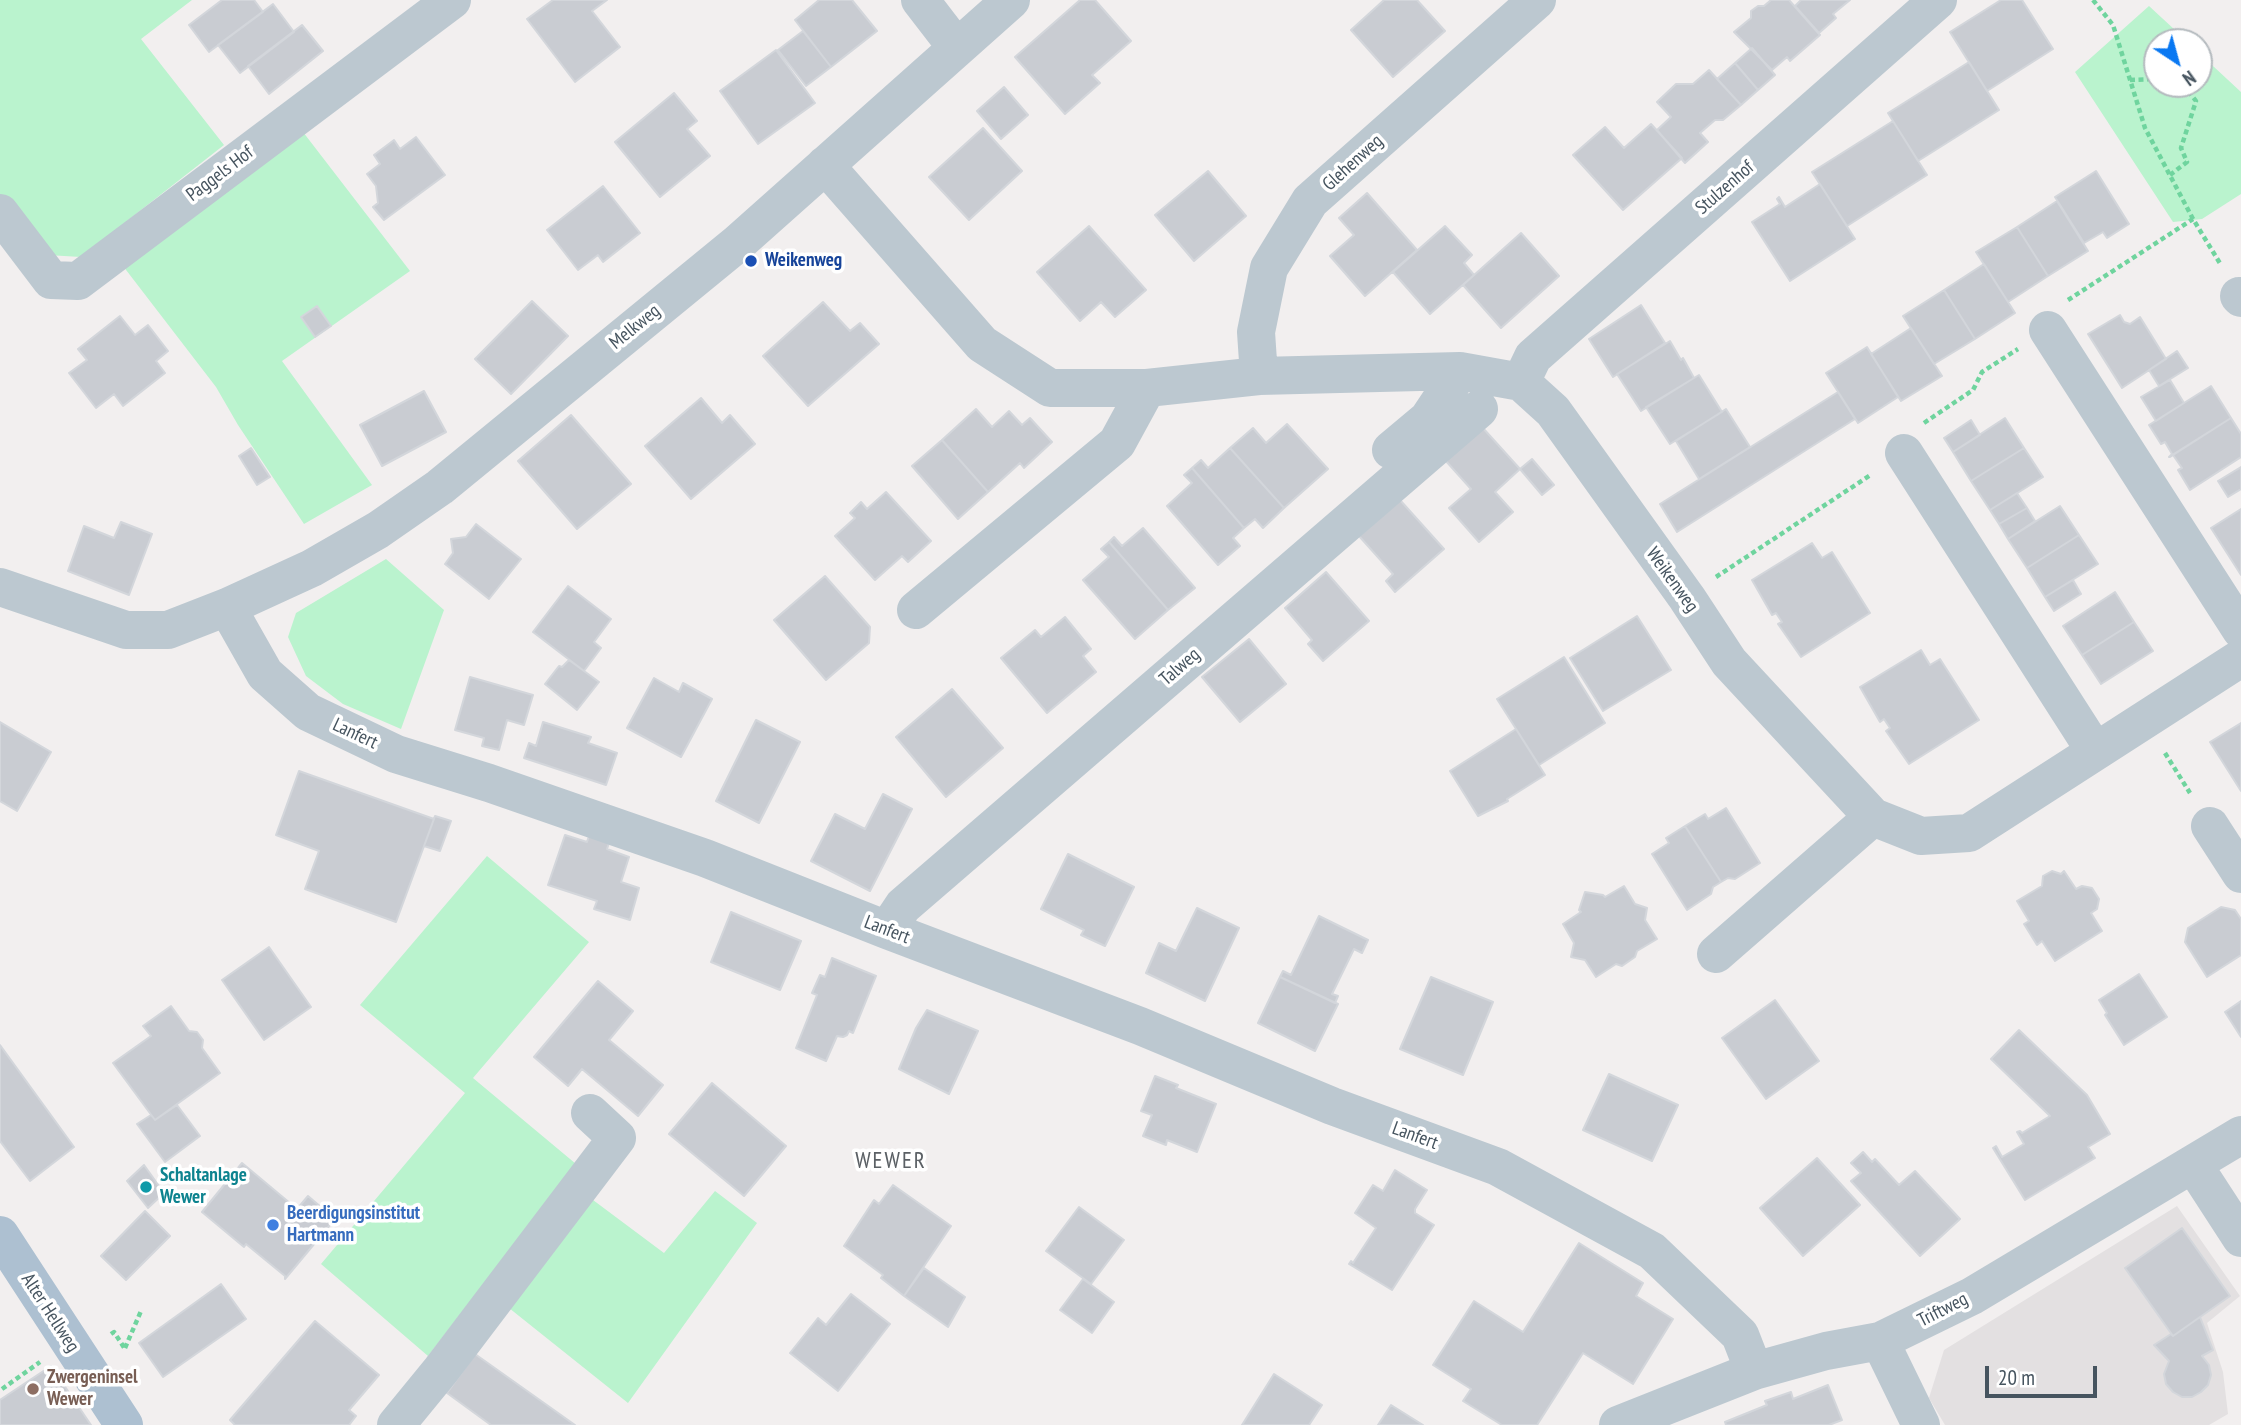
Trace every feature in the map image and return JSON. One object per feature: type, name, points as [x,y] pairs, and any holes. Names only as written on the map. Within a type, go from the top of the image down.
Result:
[{"type":"main road","name":"Alter Hellweg","points":[[0,1235],[124,1425]]},
{"type":"street","name":"Paggels Hof","points":[[0,213],[51,280],[78,281],[452,0]]},
{"type":"street","points":[[919,0],[957,48]]},
{"type":"street","name":"Melkweg","points":[[227,607],[312,568],[378,530],[440,487],[738,243],[1011,0]]},
{"type":"street","name":"Glehenweg","points":[[1259,376],[1256,332],[1269,268],[1310,201],[1537,0]]},
{"type":"street","name":"Stulzenhof","points":[[1521,382],[1533,357],[1938,0]]},
{"type":"street","points":[[825,164],[982,344],[1050,388],[1147,387],[1259,376],[1460,371],[1521,382]]},
{"type":"street","points":[[2048,330],[2241,631]]},
{"type":"street","points":[[1147,661],[1428,419],[1460,371]]},
{"type":"street","name":"Weikenweg","points":[[1521,382],[1553,411],[1729,662],[1872,817],[1921,836],[1969,833],[2241,658]]},
{"type":"street","points":[[916,610],[1117,443],[1147,387]]},
{"type":"street","name":"Talweg","points":[[887,930],[903,906],[913,897],[1479,409]]},
{"type":"street","points":[[1905,453],[2095,751]]},
{"type":"street","points":[[0,587],[126,630],[168,631],[227,607]]},
{"type":"street","name":"Lanfert","points":[[227,607],[265,674],[309,712],[396,754],[489,783],[705,858],[1140,1026],[1332,1106],[1498,1167],[1652,1251],[1740,1335],[1754,1371]]},
{"type":"street","points":[[1716,954],[1872,817]]},
{"type":"street","points":[[2210,827],[2241,874]]},
{"type":"street","points":[[396,1425],[617,1138],[590,1113]]},
{"type":"street","name":"Triftweg","points":[[1618,1425],[1754,1371],[1826,1351],[1880,1341],[1972,1296],[2241,1135]]},
{"type":"street","points":[[2193,1164],[2241,1238]]},
{"type":"street","points":[[1880,1341],[1921,1425]]},
{"type":"path","points":[[2093,0],[2113,25],[2145,128],[2193,219],[2240,297]]},
{"type":"path","points":[[2130,80],[2143,80]]},
{"type":"path","points":[[2170,175],[2187,162],[2181,148],[2196,101],[2194,98]]},
{"type":"path","points":[[1686,598],[1905,453],[1921,425],[1973,390],[1982,372],[2048,330],[2051,310],[2193,219]]},
{"type":"path","points":[[2144,720],[2210,827]]},
{"type":"path","points":[[125,1349],[141,1311]]},
{"type":"shaded area","points":[[2177,1206],[2240,1296],[2207,1323],[2223,1372],[2228,1414],[2209,1425],[1945,1425],[1929,1398],[1944,1350]]},
{"type":"green space","points":[[0,0],[192,0],[141,39],[224,145],[81,257],[47,255],[0,194]]},
{"type":"green space","points":[[2149,6],[2173,28],[2143,28],[2143,98],[2213,98],[2213,66],[2241,92],[2241,194],[2202,219],[2173,222],[2075,72]]},
{"type":"green space","points":[[303,132],[410,271],[282,361],[372,485],[304,524],[216,387],[123,266]]},
{"type":"green space","points":[[386,559],[444,610],[401,729],[343,704],[306,676],[288,637],[296,613]]},
{"type":"green space","points":[[487,856],[589,942],[473,1078],[576,1164],[428,1356],[321,1264],[465,1093],[360,1005]]},
{"type":"green space","points":[[715,1191],[757,1223],[628,1403],[509,1308],[593,1200],[664,1253]]},
{"type":"building","points":[[222,0],[254,0],[263,12],[209,52],[189,25]]},
{"type":"building","points":[[553,0],[607,0],[592,11],[620,47],[575,82],[527,19]]},
{"type":"building","points":[[819,0],[852,0],[877,31],[831,67],[795,20]]},
{"type":"building","points":[[1080,0],[1095,0],[1131,41],[1092,75],[1100,83],[1065,114],[1015,57]]},
{"type":"building","points":[[1384,0],[1417,0],[1445,31],[1393,77],[1351,30]]},
{"type":"building","points":[[1771,0],[1789,0],[1820,35],[1790,61],[1787,57],[1772,70],[1734,32],[1751,18],[1751,11]]},
{"type":"building","points":[[1801,0],[1850,0],[1833,14],[1836,18],[1819,33],[1795,6]]},
{"type":"building","points":[[2001,0],[2022,0],[2053,49],[1987,91],[1950,32]]},
{"type":"building","points":[[273,4],[294,32],[240,73],[218,45]]},
{"type":"building","points":[[302,25],[323,51],[269,94],[248,66]]},
{"type":"building","points":[[803,31],[831,67],[806,86],[778,50]]},
{"type":"building","points":[[1752,48],[1775,75],[1758,90],[1735,63]]},
{"type":"building","points":[[776,50],[815,103],[758,144],[720,91]]},
{"type":"building","points":[[1969,62],[1999,110],[1918,161],[1888,113]]},
{"type":"building","points":[[1735,63],[1758,90],[1741,105],[1717,79]]},
{"type":"building","points":[[1709,70],[1741,105],[1723,120],[1715,120],[1700,133],[1708,142],[1685,163],[1657,130],[1671,117],[1657,102],[1676,84],[1693,84]]},
{"type":"building","points":[[1004,87],[1028,115],[1001,139],[977,111]]},
{"type":"building","points":[[674,93],[697,121],[687,129],[710,156],[660,197],[615,142]]},
{"type":"building","points":[[1893,121],[1927,175],[1847,226],[1812,172]]},
{"type":"building","points":[[1651,124],[1682,158],[1623,210],[1573,155],[1605,127],[1624,148]]},
{"type":"building","points":[[983,128],[1022,171],[969,220],[929,177]]},
{"type":"building","points":[[416,137],[445,175],[384,220],[373,207],[378,203],[376,186],[367,174],[380,164],[374,155],[394,140],[400,149]]},
{"type":"building","points":[[1208,171],[1246,216],[1194,261],[1155,215]]},
{"type":"building","points":[[2096,171],[2129,224],[2107,238],[2103,232],[2084,243],[2055,197]]},
{"type":"building","points":[[1820,184],[1855,239],[1790,281],[1752,222],[1780,204],[1777,199],[1779,197],[1785,207]]},
{"type":"building","points":[[603,186],[640,233],[603,262],[598,255],[578,270],[547,230]]},
{"type":"building","points":[[1367,193],[1417,250],[1365,296],[1330,256],[1354,235],[1339,218]]},
{"type":"building","points":[[2057,201],[2088,251],[2048,276],[2017,227]]},
{"type":"building","points":[[1089,226],[1146,290],[1115,317],[1101,302],[1080,321],[1037,272]]},
{"type":"building","points":[[1445,226],[1472,255],[1464,263],[1474,275],[1430,314],[1393,272]]},
{"type":"building","points":[[2017,227],[2048,276],[2008,302],[1976,252]]},
{"type":"building","points":[[1521,233],[1559,276],[1501,328],[1463,285]]},
{"type":"building","points":[[1984,264],[2015,313],[1975,339],[1944,290]]},
{"type":"building","points":[[1944,290],[1975,339],[1934,364],[1903,316]]},
{"type":"building","points":[[532,301],[568,336],[511,394],[475,359]]},
{"type":"building","points":[[823,302],[850,331],[860,323],[879,344],[808,406],[763,356]]},
{"type":"building","points":[[1641,305],[1665,343],[1613,377],[1589,339]]},
{"type":"building","points":[[317,306],[331,326],[315,337],[301,317]]},
{"type":"building","points":[[2120,315],[2124,322],[2130,324],[2140,317],[2166,359],[2122,388],[2088,334]]},
{"type":"building","points":[[120,316],[135,335],[148,325],[168,351],[156,361],[165,373],[123,406],[114,394],[96,408],[69,373],[87,360],[78,349]]},
{"type":"building","points":[[1911,328],[1942,376],[1901,401],[1871,354]]},
{"type":"building","points":[[1670,341],[1694,378],[1641,411],[1617,374]]},
{"type":"building","points":[[1867,347],[1898,397],[1858,423],[1826,373]]},
{"type":"building","points":[[2177,351],[2188,368],[2159,386],[2149,370]]},
{"type":"building","points":[[1699,375],[1722,412],[1670,444],[1646,407]]},
{"type":"building","points":[[2170,380],[2184,403],[2156,421],[2141,397]]},
{"type":"building","points":[[2211,386],[2231,418],[2169,457],[2172,454],[2165,442],[2161,444],[2149,425]]},
{"type":"building","points":[[424,391],[446,432],[382,466],[360,425]]},
{"type":"building","points":[[1838,392],[1855,419],[1677,532],[1660,504]]},
{"type":"building","points":[[701,398],[722,423],[730,415],[755,444],[691,499],[645,446]]},
{"type":"building","points":[[976,409],[992,427],[1009,411],[1022,425],[1030,418],[1052,442],[1024,468],[1020,463],[988,492],[942,440]]},
{"type":"building","points":[[1726,409],[1750,447],[1699,479],[1676,441]]},
{"type":"building","points":[[571,415],[631,484],[577,529],[518,461]]},
{"type":"building","points":[[2005,418],[2024,448],[1971,481],[1953,452]]},
{"type":"building","points":[[2231,418],[2241,434],[2241,457],[2190,490],[2178,470],[2182,468],[2173,455]]},
{"type":"building","points":[[1971,420],[1980,435],[1953,452],[1944,438]]},
{"type":"building","points":[[1287,424],[1328,469],[1284,508],[1230,448],[1253,428],[1266,443]]},
{"type":"building","points":[[1482,427],[1520,469],[1495,492],[1513,512],[1479,542],[1449,508],[1471,489],[1445,460]]},
{"type":"building","points":[[942,440],[988,492],[958,519],[912,466]]},
{"type":"building","points":[[251,448],[270,477],[257,485],[239,456]]},
{"type":"building","points":[[1230,448],[1284,508],[1263,528],[1255,519],[1244,528],[1192,468],[1201,460],[1208,468]]},
{"type":"building","points":[[2024,448],[2043,477],[1990,510],[1971,481]]},
{"type":"building","points":[[1532,459],[1554,485],[1542,495],[1520,469]]},
{"type":"building","points":[[2241,467],[2241,489],[2228,497],[2218,481]]},
{"type":"building","points":[[1192,468],[1244,528],[1233,538],[1240,546],[1218,565],[1167,506],[1192,483],[1184,475]]},
{"type":"building","points":[[886,492],[931,541],[908,562],[902,556],[875,580],[835,536],[855,518],[850,513],[861,502],[867,509]]},
{"type":"building","points":[[2017,493],[2027,508],[1999,524],[1990,510]]},
{"type":"building","points":[[1400,500],[1444,549],[1395,592],[1386,581],[1393,574],[1359,536]]},
{"type":"building","points":[[2060,506],[2079,535],[2027,568],[2008,539]]},
{"type":"building","points":[[2027,508],[2035,521],[2008,539],[1999,524]]},
{"type":"building","points":[[2241,509],[2241,575],[2211,528]]},
{"type":"building","points":[[121,522],[152,534],[129,595],[68,571],[84,526],[114,538]]},
{"type":"building","points":[[476,524],[521,559],[489,599],[445,564],[453,553],[451,539],[466,537]]},
{"type":"building","points":[[1143,528],[1195,588],[1168,610],[1109,542],[1114,537],[1122,546]]},
{"type":"building","points":[[2079,535],[2098,564],[2045,597],[2027,568]]},
{"type":"building","points":[[1109,542],[1168,610],[1135,639],[1083,580],[1109,557],[1101,549]]},
{"type":"building","points":[[1812,543],[1822,558],[1832,552],[1870,613],[1801,657],[1778,624],[1782,622],[1776,613],[1772,615],[1752,580]]},
{"type":"building","points":[[1326,572],[1369,621],[1323,661],[1308,644],[1312,640],[1285,608]]},
{"type":"building","points":[[825,576],[870,627],[869,643],[826,680],[774,620]]},
{"type":"building","points":[[2073,580],[2081,594],[2054,611],[2045,597]]},
{"type":"building","points":[[568,586],[611,619],[594,642],[601,648],[584,671],[533,632]]},
{"type":"building","points":[[2115,592],[2134,622],[2082,655],[2063,626]]},
{"type":"building","points":[[1637,616],[1671,670],[1603,711],[1570,658]]},
{"type":"building","points":[[1065,617],[1091,649],[1083,656],[1096,672],[1047,713],[1001,658],[1035,630],[1041,637]]},
{"type":"building","points":[[2134,622],[2153,651],[2101,684],[2082,655]]},
{"type":"building","points":[[1249,639],[1286,684],[1240,722],[1202,677]]},
{"type":"building","points":[[1921,650],[1930,665],[1940,659],[1979,720],[1909,764],[1886,731],[1890,728],[1884,719],[1880,722],[1860,687]]},
{"type":"building","points":[[1564,657],[1605,723],[1539,765],[1497,699]]},
{"type":"building","points":[[569,660],[599,682],[577,710],[545,684],[559,666],[562,667]]},
{"type":"building","points":[[470,677],[533,695],[524,725],[507,720],[499,750],[482,746],[484,738],[455,730]]},
{"type":"building","points":[[654,678],[679,692],[683,683],[712,699],[681,757],[627,728]]},
{"type":"building","points":[[952,689],[1003,748],[946,797],[896,737]]},
{"type":"building","points":[[756,720],[800,742],[759,823],[716,801]]},
{"type":"building","points":[[0,722],[51,752],[17,811],[0,801]]},
{"type":"building","points":[[543,722],[591,737],[588,743],[617,753],[606,785],[524,758],[529,743],[536,746]]},
{"type":"building","points":[[2241,723],[2241,791],[2210,742]]},
{"type":"building","points":[[1516,729],[1545,775],[1507,799],[1508,801],[1478,816],[1450,771]]},
{"type":"building","points":[[299,771],[434,819],[396,922],[305,889],[319,851],[276,835]]},
{"type":"building","points":[[883,794],[912,809],[870,891],[811,861],[835,814],[865,829]]},
{"type":"building","points":[[1726,808],[1760,863],[1735,879],[1728,878],[1721,882],[1685,826],[1705,814],[1708,819]]},
{"type":"building","points":[[435,816],[451,821],[440,851],[424,846]]},
{"type":"building","points":[[1685,826],[1721,882],[1713,887],[1711,894],[1687,910],[1652,854],[1669,843],[1666,838]]},
{"type":"building","points":[[590,833],[610,840],[607,849],[629,857],[621,882],[639,888],[630,920],[594,909],[597,901],[548,885],[565,835],[587,842]]},
{"type":"building","points":[[1068,854],[1134,887],[1105,946],[1081,935],[1084,930],[1041,909]]},
{"type":"building","points":[[2052,871],[2061,874],[2064,871],[2076,889],[2082,886],[2092,888],[2099,899],[2097,909],[2091,913],[2102,931],[2055,961],[2042,941],[2037,945],[2024,924],[2029,921],[2017,901],[2042,886],[2043,876]]},
{"type":"building","points":[[1624,886],[1635,904],[1647,908],[1645,920],[1657,939],[1637,951],[1635,957],[1622,966],[1616,964],[1596,977],[1585,960],[1571,957],[1574,943],[1563,924],[1581,912],[1579,910],[1585,892],[1605,897]]},
{"type":"building","points":[[2221,907],[2235,910],[2241,919],[2241,955],[2207,977],[2185,942],[2188,928]]},
{"type":"building","points":[[1197,908],[1239,928],[1205,1001],[1146,973],[1159,943],[1176,951]]},
{"type":"building","points":[[731,912],[801,941],[780,990],[711,962]]},
{"type":"building","points":[[1319,916],[1368,940],[1362,953],[1354,949],[1332,994],[1338,996],[1335,1003],[1280,977],[1283,971],[1291,975]]},
{"type":"building","points":[[269,947],[311,1007],[264,1040],[222,980]]},
{"type":"building","points":[[832,958],[876,976],[853,1033],[849,1031],[843,1037],[837,1036],[826,1061],[796,1048],[817,995],[812,993],[820,975],[825,977]]},
{"type":"building","points":[[2139,974],[2167,1017],[2124,1045],[2099,1000]]},
{"type":"building","points":[[1280,977],[1338,1004],[1315,1051],[1258,1023]]},
{"type":"building","points":[[1431,977],[1493,1002],[1463,1075],[1400,1049]]},
{"type":"building","points":[[598,981],[633,1011],[609,1040],[663,1085],[638,1116],[582,1069],[568,1086],[534,1057]]},
{"type":"building","points":[[1775,1000],[1819,1061],[1766,1099],[1722,1038]]},
{"type":"building","points":[[2241,1001],[2241,1037],[2225,1012]]},
{"type":"building","points":[[171,1006],[189,1031],[197,1032],[203,1040],[202,1048],[220,1073],[155,1120],[113,1063],[151,1036],[143,1026]]},
{"type":"building","points":[[927,1010],[978,1031],[949,1094],[899,1069],[916,1028]]},
{"type":"building","points":[[2019,1030],[2087,1095],[2110,1134],[2088,1147],[2095,1158],[2025,1200],[1993,1148],[1996,1146],[2002,1157],[2024,1144],[2017,1132],[2022,1133],[2050,1116],[1991,1059]]},
{"type":"building","points":[[0,1045],[74,1147],[30,1181],[0,1141]]},
{"type":"building","points":[[1609,1074],[1678,1105],[1652,1161],[1583,1130]]},
{"type":"building","points":[[1155,1076],[1178,1085],[1176,1088],[1216,1104],[1197,1152],[1167,1140],[1166,1145],[1143,1136],[1152,1115],[1141,1111]]},
{"type":"building","points":[[712,1083],[786,1146],[744,1196],[669,1134]]},
{"type":"building","points":[[177,1105],[200,1136],[165,1162],[137,1124],[151,1115],[155,1120]]},
{"type":"building","points":[[1863,1152],[1872,1162],[1875,1159],[1899,1185],[1915,1171],[1960,1219],[1920,1256],[1851,1181],[1861,1173],[1851,1163]]},
{"type":"building","points":[[1817,1158],[1860,1205],[1803,1256],[1760,1208]]},
{"type":"building","name":"Beerdigungsinstitut Hartmann","points":[[242,1163],[297,1209],[308,1196],[335,1219],[285,1279],[285,1276],[246,1244],[244,1247],[202,1212]]},
{"type":"building","name":"Schaltanlage Wewer","points":[[144,1165],[164,1193],[148,1208],[127,1181]]},
{"type":"building","points":[[1395,1170],[1427,1190],[1415,1213],[1434,1225],[1392,1290],[1349,1264],[1351,1261],[1353,1263],[1376,1228],[1355,1213],[1373,1185],[1383,1191]]},
{"type":"building","points":[[893,1185],[951,1226],[904,1296],[881,1278],[883,1275],[844,1246],[874,1200],[879,1204]]},
{"type":"building","points":[[1079,1207],[1124,1240],[1091,1284],[1046,1251]]},
{"type":"building","points":[[145,1211],[170,1236],[126,1280],[101,1256]]},
{"type":"building","points":[[2182,1228],[2230,1296],[2173,1336],[2125,1268]]},
{"type":"building","points":[[1579,1243],[1643,1283],[1636,1296],[1673,1319],[1633,1384],[1583,1353],[1537,1425],[1502,1425],[1463,1401],[1471,1389],[1433,1365],[1474,1301],[1523,1332]]},
{"type":"building","points":[[924,1268],[965,1297],[948,1327],[904,1296]]},
{"type":"building","points":[[1083,1279],[1114,1302],[1092,1333],[1060,1310]]},
{"type":"building","points":[[221,1284],[246,1319],[163,1377],[139,1343]]},
{"type":"building","points":[[851,1294],[890,1324],[838,1391],[790,1353],[818,1318],[826,1325]]},
{"type":"building","points":[[2200,1317],[2213,1350],[2202,1356],[2209,1365],[2211,1375],[2208,1385],[2201,1392],[2192,1397],[2182,1397],[2166,1384],[2164,1374],[2169,1361],[2154,1345],[2171,1334],[2173,1336]]},
{"type":"building","points":[[315,1321],[379,1375],[349,1410],[356,1416],[349,1425],[235,1425],[230,1420]]},
{"type":"building","points":[[475,1354],[575,1425],[491,1425],[447,1393]]},
{"type":"building","points":[[51,1366],[91,1425],[0,1425],[0,1400]]},
{"type":"building","points":[[1274,1374],[1322,1405],[1309,1425],[1242,1425]]},
{"type":"building","points":[[1828,1385],[1842,1420],[1829,1425],[1726,1425],[1725,1422],[1767,1405],[1765,1401],[1791,1392],[1793,1399]]},
{"type":"building","points":[[1391,1405],[1423,1425],[1378,1425]]},
{"type":"place","name":"Weikenweg","points":[[751,261]]},
{"type":"place","name":"Schaltanlage Wewer","points":[[146,1187]]},
{"type":"place","name":"Beerdigungsinstitut Hartmann","points":[[273,1225]]},
{"type":"place","name":"Zwergeninsel Wewer","points":[[33,1389]]},
{"type":"district","name":"WEWER","points":[[891,1161]]}]
